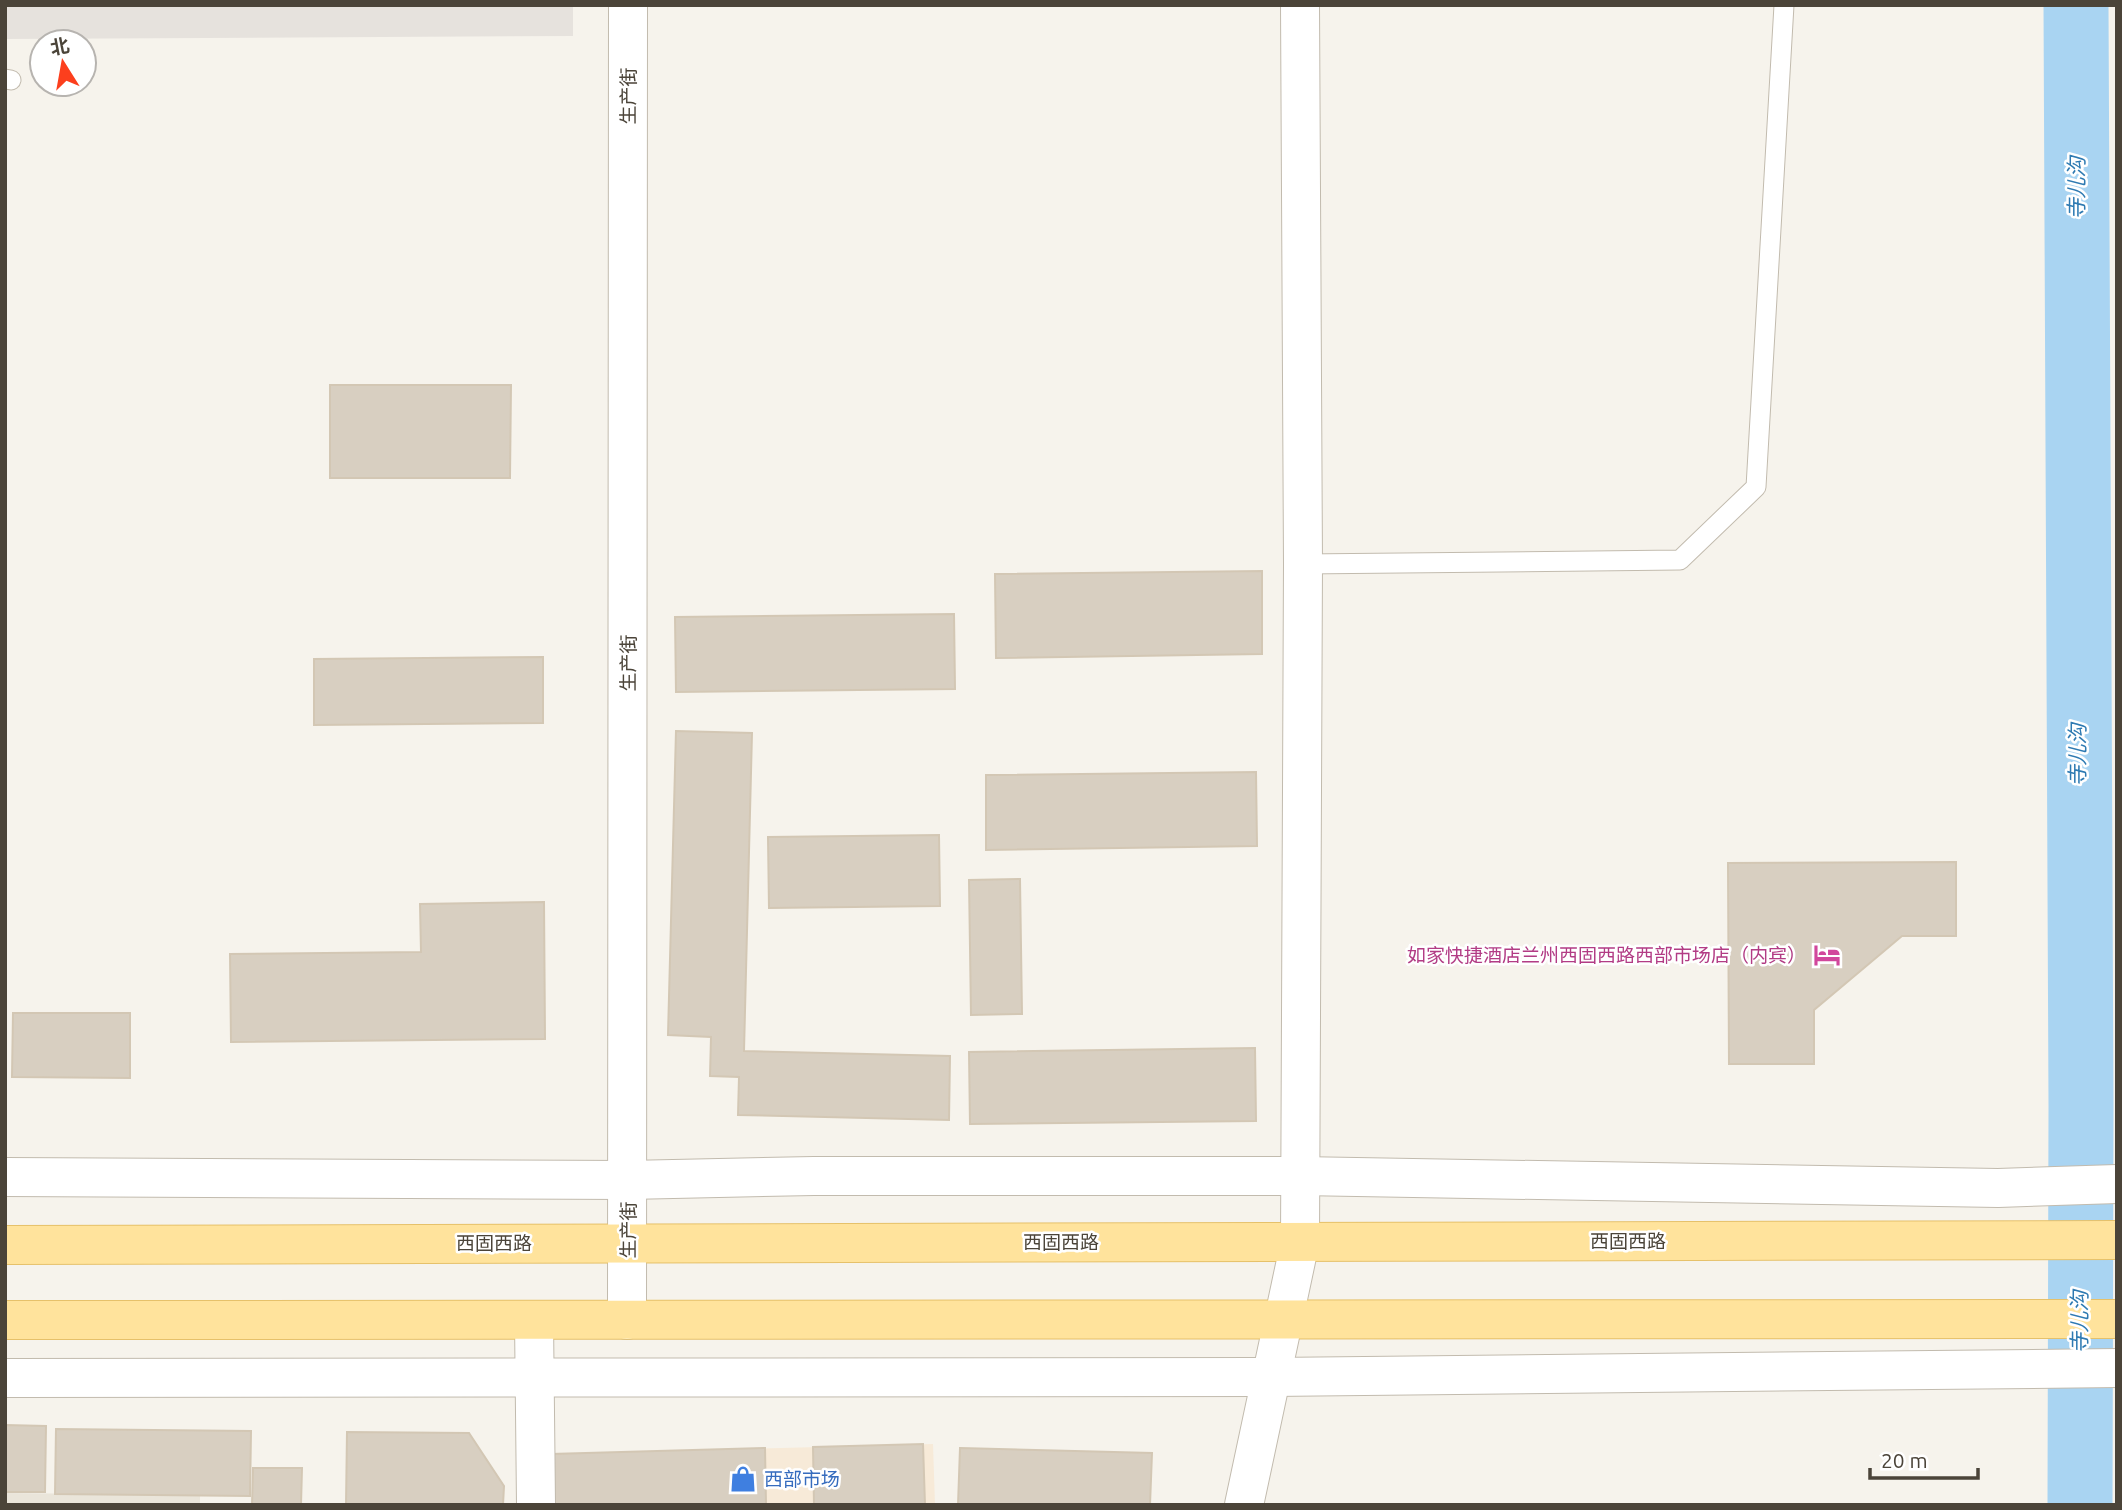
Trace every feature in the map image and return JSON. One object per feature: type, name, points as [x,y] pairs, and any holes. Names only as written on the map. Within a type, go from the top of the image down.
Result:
[{"type":"main road","name":"西固西路","points":[[5,1245],[2117,1240]]},
{"type":"main road","points":[[5,1320],[2117,1319]]},
{"type":"street","name":"生产街","points":[[627,1320],[628,5]]},
{"type":"street","points":[[1244,1505],[1300,1242],[1303,564],[1300,5]]},
{"type":"street","points":[[5,1177],[628,1180],[814,1176],[1300,1177],[1998,1188],[2117,1184]]},
{"type":"street","points":[[534,1320],[536,1505]]},
{"type":"street","points":[[5,1378],[1272,1377],[2117,1368]]},
{"type":"lane","points":[[1303,564],[1680,560],[1756,487],[1784,5]]},
{"type":"shaded area","points":[[5,5],[573,5],[573,36],[98,39],[98,28],[28,28],[28,39],[5,39]]},
{"type":"shaded area","name":"西部市场","points":[[933,1444],[935,1505],[553,1505],[551,1454]]},
{"type":"shaded area","points":[[5,1493],[200,1495],[200,1505],[5,1505]]},
{"type":"building","points":[[330,385],[511,385],[510,478],[330,478]]},
{"type":"building","points":[[1262,571],[1262,654],[996,658],[995,574]]},
{"type":"building","points":[[954,614],[955,689],[676,692],[675,617]]},
{"type":"building","points":[[543,657],[543,723],[314,725],[314,659]]},
{"type":"building","points":[[676,731],[752,733],[744,1051],[950,1056],[949,1120],[738,1115],[739,1077],[710,1076],[711,1037],[668,1035]]},
{"type":"building","points":[[1256,772],[1257,846],[986,850],[986,775]]},
{"type":"building","points":[[939,835],[940,906],[769,908],[768,837]]},
{"type":"building","points":[[1956,862],[1956,936],[1902,936],[1814,1010],[1814,1064],[1729,1064],[1728,863]]},
{"type":"building","points":[[1020,879],[1022,1014],[971,1015],[969,880]]},
{"type":"building","points":[[544,902],[545,1039],[231,1042],[230,954],[421,952],[420,904]]},
{"type":"building","points":[[13,1013],[130,1013],[130,1078],[12,1077]]},
{"type":"building","points":[[1255,1048],[1256,1121],[970,1124],[969,1052]]},
{"type":"building","points":[[5,1425],[46,1426],[45,1492],[5,1492]]},
{"type":"building","points":[[56,1429],[251,1431],[250,1496],[55,1494]]},
{"type":"building","points":[[347,1432],[469,1433],[504,1486],[503,1505],[346,1505]]},
{"type":"building","points":[[923,1444],[925,1505],[814,1505],[813,1447]]},
{"type":"building","points":[[765,1448],[766,1505],[553,1505],[551,1454]]},
{"type":"building","points":[[960,1448],[1152,1453],[1150,1505],[958,1505]]},
{"type":"building","points":[[253,1468],[302,1468],[301,1505],[252,1505]]},
{"type":"waterway","name":"寺儿沟","points":[[2076,5],[2080,1505]]},
{"type":"place","name":"如家快捷酒店兰州西固西路西部市场店（内宾）","points":[[1827,955]]},
{"type":"place","name":"西部市场","points":[[743,1479]]}]
